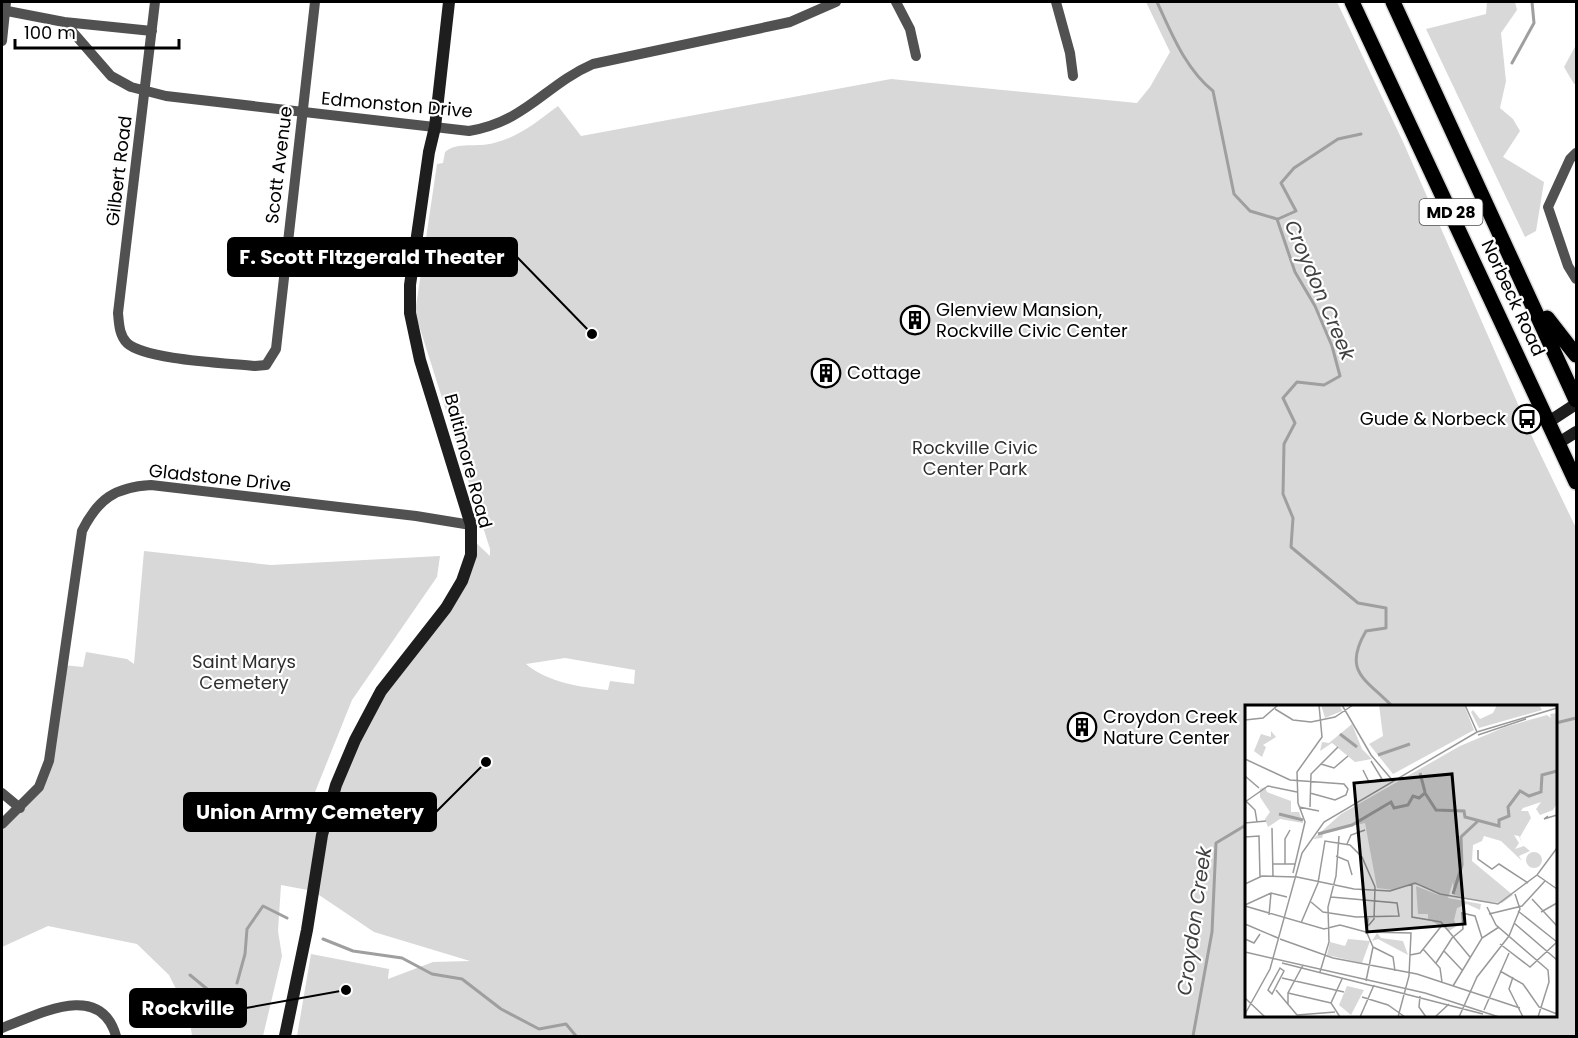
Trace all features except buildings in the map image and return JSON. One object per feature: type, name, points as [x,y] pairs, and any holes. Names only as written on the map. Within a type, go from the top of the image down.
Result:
[{"type":"main road","name":"Norbeck Road","points":[[1352,2],[1560,442],[1576,482]]},
{"type":"main road","name":"Norbeck Road","points":[[1393,2],[1576,402]]},
{"type":"main road","points":[[1528,293],[1571,352],[1576,355]]},
{"type":"street","name":"Gilbert Road","points":[[155,2],[118,313],[120,332],[127,343],[143,353],[255,366],[266,365]]},
{"type":"street","name":"Scott Avenue","points":[[266,365],[276,350],[315,2]]},
{"type":"street","name":"Baltimore Road","points":[[285,1036],[331,800],[355,740],[381,691],[446,608],[462,581],[471,555],[471,525],[420,360],[410,313],[411,274],[429,152],[435,127],[449,2]]},
{"type":"street","name":"Edmonston Drive","points":[[64,22],[111,76],[131,87],[166,96],[469,131],[494,127],[532,105],[575,72],[593,64],[790,22],[836,2]]},
{"type":"street","points":[[896,2],[910,29],[916,56]]},
{"type":"street","points":[[1056,2],[1071,53],[1073,76]]},
{"type":"street","points":[[2,41],[4,8],[64,22],[152,31]]},
{"type":"street","points":[[1576,153],[1570,159],[1548,207],[1568,266],[1576,279]]},
{"type":"street","points":[[1550,422],[1576,402]]},
{"type":"street","points":[[1560,442],[1576,432]]},
{"type":"street","name":"Gladstone Drive","points":[[2,824],[39,787],[49,761],[82,531],[92,511],[115,492],[129,487],[151,485],[416,516],[471,525]]},
{"type":"street","points":[[2,793],[20,808]]},
{"type":"street","points":[[2,1028],[62,1006],[80,1004],[99,1010],[112,1023],[116,1036]]},
{"type":"green space","name":"Rockville Civic Center Park","points":[[1146,2],[1337,2],[1404,144],[1535,443],[1576,528],[1576,1036],[297,1036],[311,954],[389,969],[388,979],[433,962],[470,961],[374,932],[313,891],[281,885],[278,931],[282,956],[263,1036],[192,1036],[189,1015],[169,975],[137,944],[48,926],[2,947],[2,824],[39,787],[63,665],[83,667],[86,652],[127,659],[134,664],[144,551],[271,565],[440,556],[437,577],[352,700],[303,822],[307,823],[336,785],[381,691],[446,608],[472,539],[490,556],[490,549],[415,313],[437,164],[443,163],[445,152],[455,147],[488,144],[512,137],[558,106],[581,136],[891,79],[1137,103],[1150,87],[1170,52]],"holes":[[[565,658],[635,670],[634,684],[610,681],[608,690],[555,680],[526,664]]]},
{"type":"green space","points":[[1487,2],[1515,2],[1517,10],[1501,33],[1506,81],[1500,108],[1513,119],[1520,131],[1503,157],[1544,182],[1536,231],[1525,237],[1426,29],[1486,14]]},
{"type":"green space","points":[[1576,45],[1576,83],[1574,84],[1564,67]]},
{"type":"waterway","name":"Croydon Creek","points":[[1157,2],[1187,61],[1213,91],[1234,194],[1250,211],[1277,219],[1295,272],[1315,306],[1332,346],[1340,376],[1324,385],[1297,382],[1283,398],[1295,423],[1284,444],[1283,494],[1293,518],[1291,547],[1358,603],[1386,608],[1386,628],[1366,631],[1356,656],[1360,674],[1391,705]]},
{"type":"waterway","points":[[1512,63],[1534,23],[1532,2]]},
{"type":"waterway","points":[[1278,219],[1296,211],[1281,183],[1294,168],[1338,139],[1361,134]]},
{"type":"waterway","points":[[1557,723],[1576,718]]},
{"type":"waterway","name":"Croydon Creek","points":[[1193,1036],[1212,932],[1216,843],[1245,826]]},
{"type":"waterway","points":[[237,983],[245,954],[247,929],[263,906],[287,918]]},
{"type":"waterway","points":[[323,939],[353,951],[402,958],[432,974],[462,979],[501,1009],[539,1029],[566,1024],[576,1036]]},
{"type":"waterway","points":[[190,975],[212,993],[229,1001]]},
{"type":"place","name":"Glenview Mansion, Rockville Civic Center","points":[[915,320]]},
{"type":"place","name":"F. Scott FItzgerald Theater","points":[[592,334]]},
{"type":"place","name":"Cottage","points":[[826,373]]},
{"type":"place","name":"Gude & Norbeck","points":[[1527,419]]},
{"type":"place","name":"Croydon Creek Nature Center","points":[[1082,727]]},
{"type":"place","name":"Union Army Cemetery","points":[[486,762]]},
{"type":"place","name":"Rockville","points":[[346,990]]},
{"type":"park label","name":"Saint Marys Cemetery","points":[[244,672]]}]
